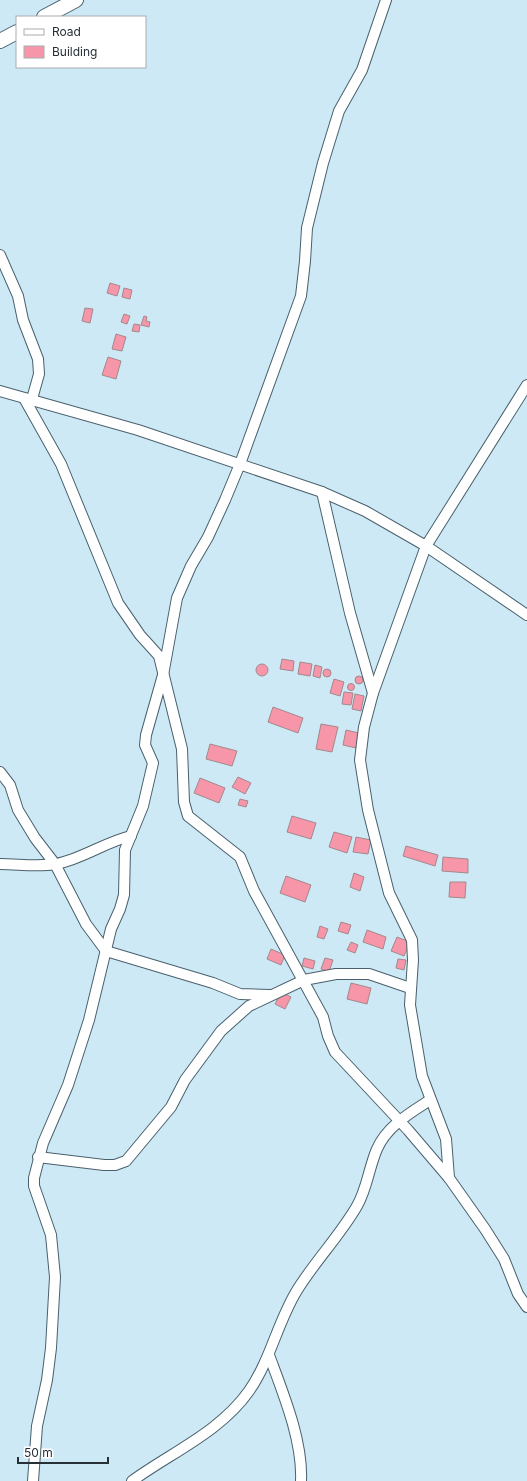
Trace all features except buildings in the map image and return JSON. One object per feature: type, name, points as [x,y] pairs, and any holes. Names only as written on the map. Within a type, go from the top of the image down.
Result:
[{"type":"street","points":[[46,16],[76,0]]},
{"type":"street","points":[[33,1481],[36,1426],[46,1384],[51,1348],[55,1277],[51,1235],[34,1186],[38,1157],[68,1085],[89,1020],[111,929],[120,909],[124,895],[124,856],[149,785],[153,763],[145,745],[146,735],[163,675],[179,593],[191,566],[213,525],[240,464],[301,296],[307,228],[323,163],[339,111],[362,70],[386,0]]},
{"type":"street","points":[[0,41],[16,33]]},
{"type":"street","points":[[0,255],[18,296],[25,325],[38,359],[39,374],[28,398]]},
{"type":"street","points":[[449,1178],[446,1139],[422,1076],[410,1005],[413,960],[412,940],[389,893],[368,810],[360,760],[364,727],[372,693],[426,546],[527,385]]},
{"type":"street","points":[[0,391],[138,430],[322,492],[365,511],[426,546],[527,615]]},
{"type":"street","points":[[28,398],[61,464],[118,603],[140,635],[156,651],[161,660],[163,675],[182,749],[184,802],[188,816],[240,857],[254,891],[323,1017],[328,1036],[335,1052],[400,1121],[449,1178],[504,1259],[518,1294],[527,1307]]},
{"type":"street","points":[[322,492],[350,613],[372,693]]},
{"type":"street","points":[[0,772],[10,785],[18,810],[35,838],[56,864],[86,924],[106,951],[213,983],[240,994],[272,995]]},
{"type":"street","points":[[0,864],[56,864],[77,857],[115,840],[131,836]]},
{"type":"street","points":[[38,1157],[104,1165],[115,1165],[126,1161],[172,1107],[185,1080],[221,1031],[248,1006],[304,980],[336,974],[369,974],[410,988]]},
{"type":"street","points":[[132,1481],[223,1420],[249,1391],[268,1355],[279,1324],[296,1292],[358,1205],[377,1150],[382,1140],[400,1121],[430,1100]]},
{"type":"street","points":[[268,1355],[292,1426],[301,1461],[301,1481]]}]
